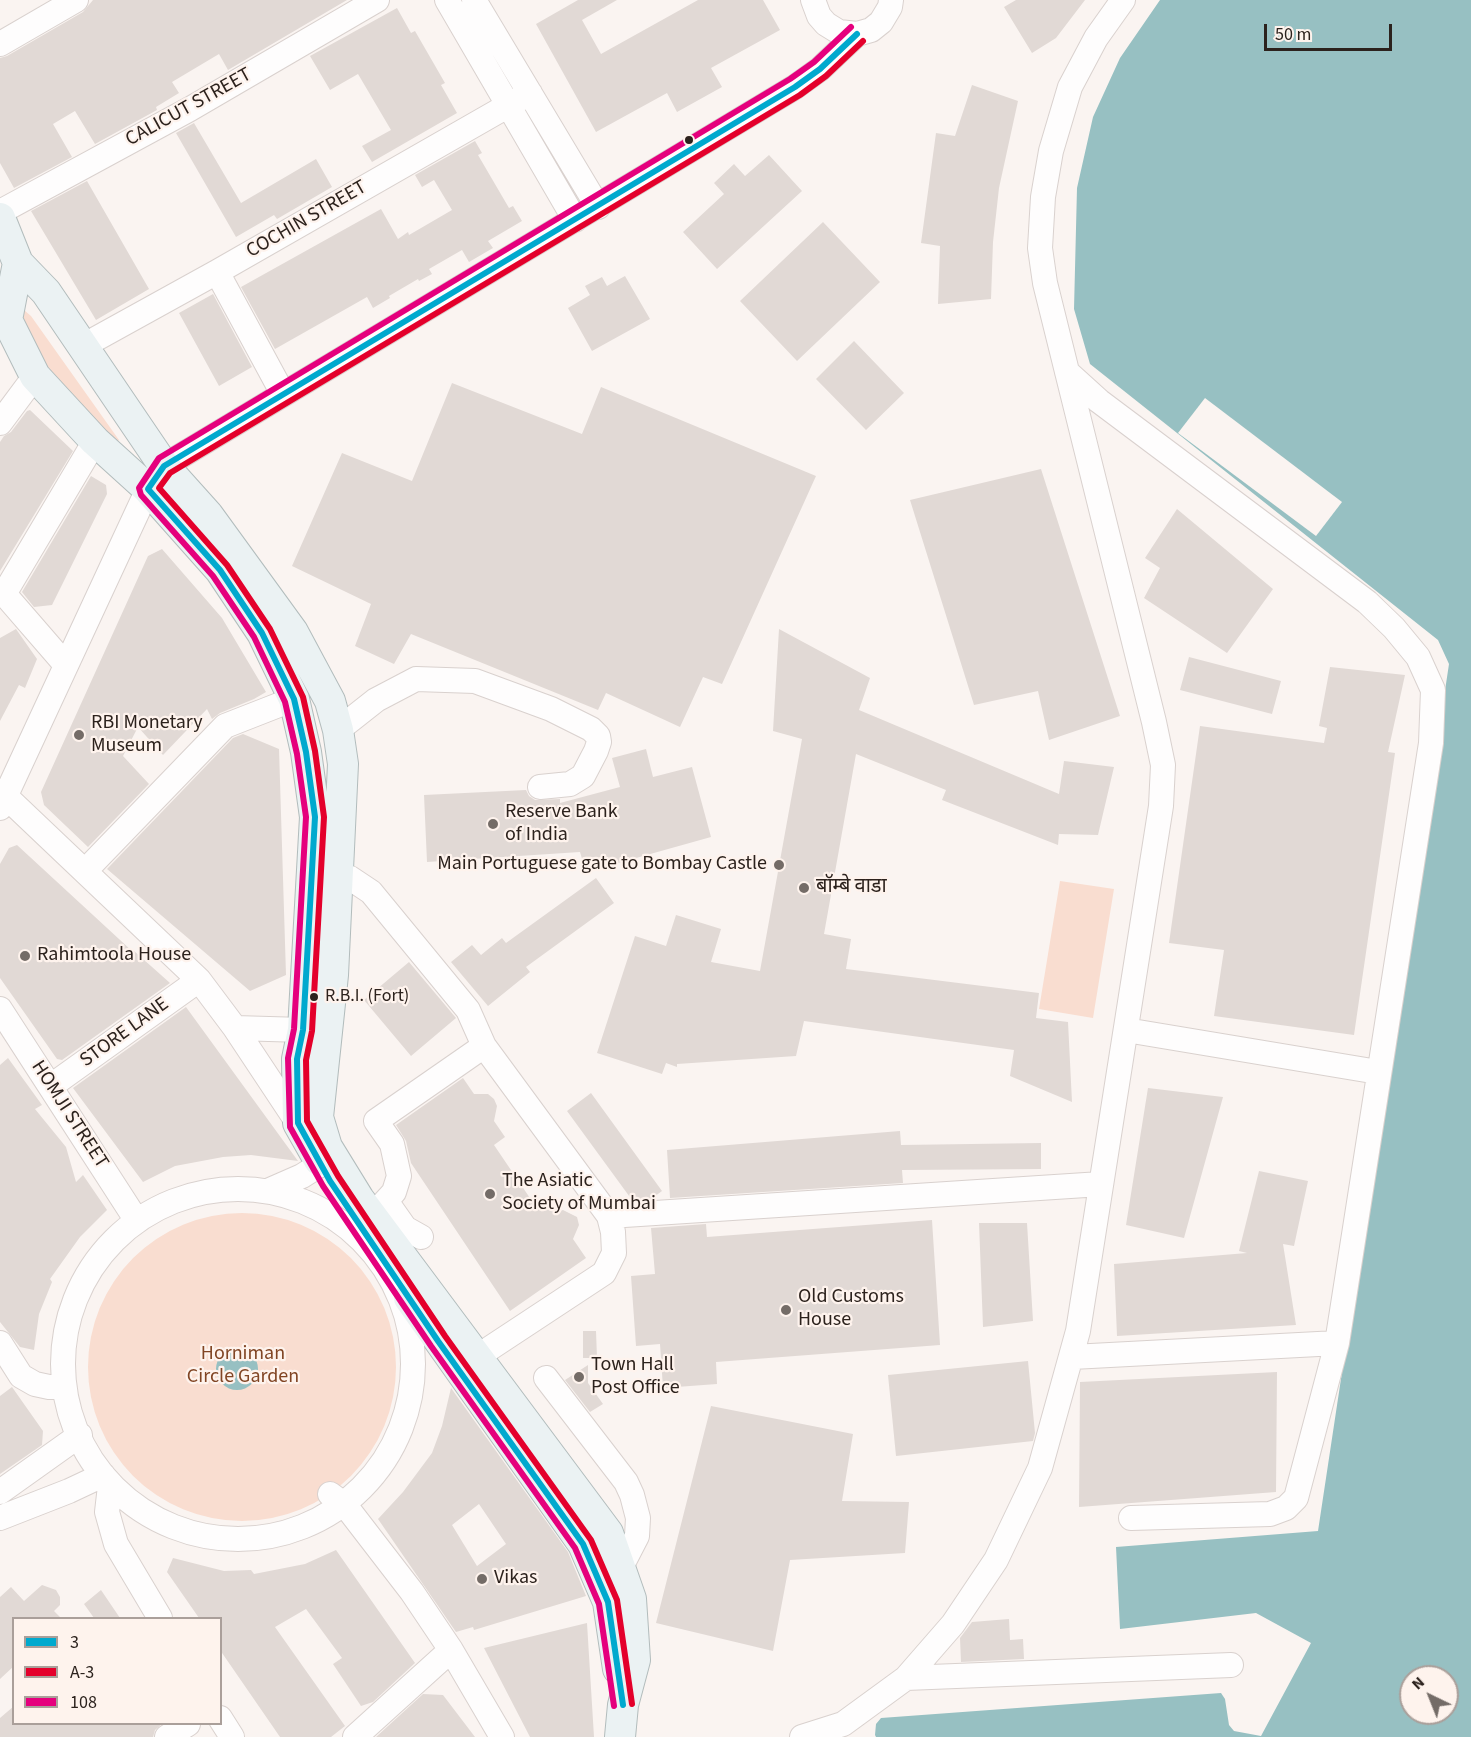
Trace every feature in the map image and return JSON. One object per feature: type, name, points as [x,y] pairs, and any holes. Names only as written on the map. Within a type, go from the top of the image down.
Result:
[{"type":"main road","points":[[0,218],[9,261],[4,318],[35,376],[95,441],[156,477],[208,515],[293,632],[330,701],[338,730],[343,764],[297,1059],[313,1142],[438,1341],[468,1363],[608,1533],[621,1567],[623,1705],[620,1737]]},
{"type":"main road","points":[[9,261],[46,292],[83,346],[156,477],[262,633],[294,699],[306,752],[325,873],[333,975],[318,1117],[313,1142]]},
{"type":"main road","points":[[313,1142],[332,1155],[379,1208],[440,1307],[468,1363],[620,1601]]},
{"type":"street","points":[[0,44],[76,0]]},
{"type":"street","name":"CALICUT STREET","points":[[0,212],[190,109],[377,0]]},
{"type":"street","points":[[447,0],[575,220]]},
{"type":"street","points":[[474,0],[598,207]]},
{"type":"street","points":[[814,1],[819,16],[826,24],[839,32],[857,34],[871,30],[882,22],[891,0],[896,0]]},
{"type":"street","points":[[802,1737],[843,1731],[906,1678],[953,1624],[996,1560],[1040,1468],[1078,1330],[1161,806],[1163,765],[1152,711],[1045,283],[1040,248],[1043,196],[1051,151],[1071,87],[1096,38],[1123,0]]},
{"type":"street","points":[[270,1190],[302,1176],[313,1142],[235,1028],[199,980],[85,872],[2,799],[156,477],[283,394],[795,87],[820,69],[857,34]]},
{"type":"street","name":"COCHIN STREET","points":[[83,346],[530,93]]},
{"type":"street","points":[[217,272],[283,394]]},
{"type":"street","points":[[1067,372],[1099,401],[1367,602],[1394,628],[1418,657],[1433,690],[1431,743],[1336,1343],[1296,1498],[1286,1508],[1270,1514],[1131,1518]]},
{"type":"street","points":[[0,423],[35,376]]},
{"type":"street","points":[[65,664],[3,598],[95,441]]},
{"type":"street","points":[[338,730],[376,700],[416,679],[475,681],[551,709],[591,729],[598,736],[596,752],[583,776],[570,784],[540,787]]},
{"type":"street","points":[[85,872],[225,726],[294,699]]},
{"type":"street","points":[[325,873],[350,878],[370,892],[468,1010],[484,1046],[609,1216],[613,1232],[614,1253],[604,1274],[468,1363]]},
{"type":"street","name":"STORE LANE","points":[[51,1086],[199,980]]},
{"type":"street","name":"HOMJI STREET","points":[[0,1009],[9,1042],[51,1086],[137,1221]]},
{"type":"street","points":[[235,1028],[303,1030]]},
{"type":"street","points":[[1126,1030],[1378,1072]]},
{"type":"street","points":[[421,1237],[379,1208],[394,1192],[399,1176],[392,1144],[376,1121],[484,1046]]},
{"type":"street","points":[[609,1216],[1101,1184]]},
{"type":"street","points":[[224,1188],[270,1190],[315,1204],[354,1229],[381,1267],[408,1312],[416,1366],[406,1419],[382,1466],[337,1499],[308,1526],[267,1538],[224,1540],[182,1531],[143,1513],[106,1480],[71,1419],[64,1387],[63,1349],[71,1312],[86,1277],[109,1246],[137,1221],[178,1199],[224,1188]]},
{"type":"street","points":[[416,1366],[430,1357],[438,1341],[440,1307]]},
{"type":"street","points":[[0,1343],[21,1376],[35,1384],[64,1387]]},
{"type":"street","points":[[1072,1357],[1336,1343]]},
{"type":"street","points":[[546,1378],[626,1482],[632,1495],[639,1518],[637,1536],[621,1567]]},
{"type":"street","points":[[0,1492],[80,1435]]},
{"type":"street","points":[[0,1518],[69,1491],[106,1480]]},
{"type":"street","points":[[106,1480],[107,1512],[116,1544],[159,1617]]},
{"type":"street","points":[[337,1499],[412,1592],[451,1650],[502,1737]]},
{"type":"street","points":[[356,1737],[451,1650]]},
{"type":"street","points":[[906,1678],[1231,1665]]},
{"type":"street","points":[[222,1721],[232,1737]]},
{"type":"street","points":[[167,1737],[186,1725]]},
{"type":"green space","points":[[24,310],[31,316],[119,440],[115,444],[45,372],[20,332]]},
{"type":"green space","points":[[1060,881],[1114,889],[1093,1018],[1039,1009]]},
{"type":"green space","name":"Horniman Circle Garden","points":[[242,1213],[272,1216],[301,1225],[327,1239],[351,1258],[370,1282],[384,1308],[393,1337],[396,1367],[393,1397],[384,1426],[370,1452],[351,1476],[327,1495],[301,1509],[272,1518],[242,1521],[212,1518],[183,1509],[157,1495],[133,1476],[114,1452],[100,1426],[91,1397],[88,1367],[91,1337],[100,1308],[114,1282],[133,1258],[157,1239],[183,1225],[212,1216]]},
{"type":"water","points":[[1160,0],[1471,0],[1471,1737],[876,1737],[875,1735],[876,1724],[881,1718],[1221,1693],[1225,1699],[1229,1725],[1234,1731],[1261,1736],[1311,1643],[1256,1613],[1120,1629],[1116,1547],[1318,1531],[1449,664],[1438,640],[1090,364],[1074,309],[1077,188],[1093,117],[1120,58]]},
{"type":"water","points":[[237,1348],[252,1354],[258,1369],[252,1384],[237,1390],[222,1384],[216,1369],[222,1354]]},
{"type":"pier","points":[[1205,398],[1342,502],[1316,536],[1178,433]]},
{"type":"building","points":[[93,0],[347,0],[228,70],[219,54],[172,82],[179,93],[156,107],[157,110],[95,144],[75,111],[53,124],[72,157],[14,188],[0,163],[0,58],[83,12]]},
{"type":"building","points":[[578,0],[617,0],[582,20],[601,54],[698,0],[763,0],[780,30],[711,68],[722,87],[677,112],[667,93],[596,132],[536,24]]},
{"type":"building","points":[[1016,0],[1085,0],[1056,38],[1032,53],[1004,7]]},
{"type":"building","points":[[397,8],[411,33],[415,31],[445,83],[441,85],[457,113],[372,162],[362,146],[391,130],[358,74],[330,90],[310,56]]},
{"type":"building","points":[[972,85],[1018,101],[999,188],[993,242],[991,299],[938,304],[940,246],[921,243],[936,133],[955,136]]},
{"type":"building","points":[[194,123],[241,203],[316,159],[332,187],[277,219],[274,215],[236,237],[176,133]]},
{"type":"building","points":[[475,141],[482,153],[478,155],[509,208],[513,206],[522,221],[488,241],[493,248],[469,262],[462,250],[429,269],[432,274],[419,281],[418,279],[373,308],[367,297],[275,349],[241,287],[381,209],[398,239],[452,210],[434,180],[422,187],[415,175]]},
{"type":"building","points":[[769,155],[802,191],[717,269],[683,232],[724,194],[714,183],[734,164],[745,176]]},
{"type":"building","points":[[87,181],[149,289],[96,320],[31,211]]},
{"type":"building","points":[[823,222],[880,282],[797,361],[740,301]]},
{"type":"building","points":[[625,276],[650,319],[592,351],[568,308],[590,295],[585,286],[602,277],[607,286]]},
{"type":"building","points":[[213,294],[252,367],[219,386],[179,313]]},
{"type":"building","points":[[854,341],[904,393],[866,430],[816,379]]},
{"type":"building","points":[[452,383],[582,434],[601,387],[816,476],[722,684],[703,677],[680,727],[606,693],[598,710],[411,634],[394,664],[355,646],[371,604],[292,566],[342,453],[412,481]]},
{"type":"building","points":[[30,410],[73,451],[0,571],[0,442]]},
{"type":"building","points":[[1041,469],[1120,716],[1049,740],[1038,691],[974,705],[910,500]]},
{"type":"building","points":[[91,476],[106,485],[107,494],[52,605],[34,607],[22,592]]},
{"type":"building","points":[[1177,509],[1273,589],[1227,653],[1144,598],[1160,568],[1145,558]]},
{"type":"building","points":[[162,549],[222,618],[266,692],[212,719],[207,709],[163,755],[138,727],[123,756],[149,784],[88,847],[44,805],[41,792],[148,556]]},
{"type":"building","points":[[16,629],[37,659],[25,688],[19,685],[0,721],[0,638]]},
{"type":"building","name":"बॉम्बे वाडा","points":[[779,629],[870,678],[859,710],[1059,794],[1064,761],[1114,767],[1098,835],[1059,834],[1058,845],[942,800],[946,790],[856,754],[824,934],[851,939],[846,969],[1039,993],[1036,1018],[1068,1022],[1072,1102],[1010,1076],[1014,1050],[804,1021],[796,1056],[677,1064],[677,1067],[666,1063],[662,1074],[597,1053],[635,936],[666,946],[676,915],[721,929],[711,962],[760,971],[802,739],[773,731]]},
{"type":"building","points":[[1189,657],[1281,681],[1272,714],[1180,690]]},
{"type":"building","points":[[1330,667],[1405,675],[1388,752],[1395,753],[1354,1035],[1214,1016],[1224,950],[1169,943],[1200,726],[1324,743],[1327,728],[1319,726]]},
{"type":"building","points":[[243,734],[279,749],[286,975],[250,991],[107,869],[233,738]]},
{"type":"building","points":[[646,749],[653,777],[692,767],[711,837],[586,872],[580,852],[427,862],[424,795],[526,790],[535,800],[560,799],[560,803],[620,787],[612,758]]},
{"type":"building","points":[[17,845],[170,983],[62,1060],[57,1059],[0,978],[0,864],[9,848]]},
{"type":"building","points":[[596,878],[614,903],[526,967],[530,972],[488,1006],[451,962],[472,945],[481,955],[502,938],[506,943]]},
{"type":"building","points":[[409,962],[456,1018],[411,1056],[364,1000]]},
{"type":"building","points":[[186,1007],[298,1161],[251,1155],[223,1157],[175,1166],[143,1182],[73,1088]]},
{"type":"building","points":[[8,1058],[42,1105],[35,1109],[66,1147],[76,1182],[83,1175],[107,1210],[80,1237],[50,1279],[52,1282],[39,1314],[34,1350],[20,1347],[0,1322],[0,1065]]},
{"type":"building","points":[[463,1078],[474,1094],[488,1094],[494,1099],[497,1106],[494,1121],[505,1137],[494,1145],[534,1204],[545,1197],[555,1212],[563,1210],[577,1217],[579,1225],[573,1239],[586,1258],[510,1311],[411,1163],[406,1141],[396,1125]]},
{"type":"building","points":[[1148,1088],[1223,1097],[1184,1238],[1126,1225]]},
{"type":"building","points":[[591,1093],[662,1191],[651,1199],[632,1200],[567,1111]]},
{"type":"building","points":[[900,1131],[901,1145],[1041,1143],[1041,1169],[902,1170],[903,1183],[670,1198],[667,1150]]},
{"type":"building","points":[[1259,1171],[1308,1181],[1294,1246],[1283,1244],[1296,1325],[1117,1336],[1114,1264],[1247,1253],[1239,1251]]},
{"type":"building","name":"Old Customs House","points":[[932,1220],[940,1345],[716,1362],[717,1384],[663,1388],[660,1344],[636,1346],[631,1276],[655,1274],[651,1228],[706,1224],[707,1237]]},
{"type":"building","points":[[979,1223],[1027,1223],[1033,1321],[983,1327]]},
{"type":"building","points":[[583,1331],[596,1331],[597,1358],[583,1358]]},
{"type":"building","points":[[1028,1361],[1035,1433],[1033,1441],[896,1456],[888,1375]]},
{"type":"building","points":[[588,1365],[588,1383],[603,1404],[590,1412],[565,1380]]},
{"type":"building","points":[[1277,1372],[1276,1492],[1079,1507],[1080,1382]]},
{"type":"building","points":[[12,1387],[43,1431],[42,1445],[0,1474],[0,1396]]},
{"type":"building","points":[[451,1388],[568,1552],[586,1596],[474,1630],[473,1627],[456,1632],[378,1519],[403,1492],[432,1453],[442,1426]],"holes":[[[479,1504],[506,1544],[477,1566],[452,1525]]]},
{"type":"building","points":[[711,1406],[853,1434],[842,1501],[909,1502],[905,1553],[790,1560],[773,1651],[656,1623]]},
{"type":"building","points":[[336,1550],[415,1663],[373,1702],[361,1706],[333,1664],[342,1658],[306,1609],[275,1627],[345,1726],[331,1737],[280,1737],[222,1653],[222,1617],[198,1617],[167,1572],[173,1558],[224,1571],[251,1570],[254,1574],[305,1564]]},
{"type":"building","points":[[42,1585],[56,1590],[60,1597],[60,1605],[54,1611],[60,1617],[12,1617],[12,1668],[0,1679],[0,1597],[11,1587],[24,1601]]},
{"type":"building","points":[[101,1590],[119,1617],[93,1617],[84,1604]]},
{"type":"building","points":[[1009,1619],[1010,1640],[1023,1639],[1024,1659],[961,1662],[960,1638],[972,1622]]},
{"type":"building","points":[[587,1623],[594,1737],[530,1737],[484,1648]]},
{"type":"building","points":[[423,1694],[443,1695],[475,1737],[376,1737]]},
{"type":"building","points":[[12,1708],[12,1725],[161,1725],[155,1730],[153,1737],[0,1737],[0,1718]]},
{"type":"transit line","name":"108","points":[[614,1706],[599,1604],[575,1548],[431,1346],[323,1186],[290,1127],[288,1058],[294,1029],[306,817],[297,754],[285,702],[254,637],[213,576],[141,495],[139,488],[159,458],[790,79],[814,62],[851,27]]},
{"type":"transit line","name":"3","points":[[623,1705],[608,1602],[583,1544],[438,1341],[330,1181],[298,1123],[297,1059],[303,1030],[315,817],[306,752],[294,699],[262,633],[220,570],[148,489],[164,466],[795,87],[820,69],[857,34]]},
{"type":"transit line","name":"A-3","points":[[632,1704],[617,1600],[591,1540],[445,1336],[338,1176],[307,1121],[306,1060],[312,1031],[324,817],[315,751],[303,697],[270,629],[227,565],[159,488],[170,473],[800,95],[826,76],[863,41]]},
{"type":"place","name":"RBI Monetary Museum","points":[[79,735]]},
{"type":"place","name":"Reserve Bank of India","points":[[493,824]]},
{"type":"place","name":"Main Portuguese gate to Bombay Castle","points":[[779,865]]},
{"type":"place","name":"बॉम्बे वाडा","points":[[804,888]]},
{"type":"place","name":"Rahimtoola House","points":[[25,956]]},
{"type":"place","name":"R.B.I. (Fort)","points":[[314,997]]},
{"type":"place","name":"The Asiatic Society of Mumbai","points":[[490,1194]]},
{"type":"place","name":"Old Customs House","points":[[786,1310]]},
{"type":"place","name":"Town Hall Post Office","points":[[579,1377]]},
{"type":"place","name":"Vikas","points":[[482,1579]]}]
